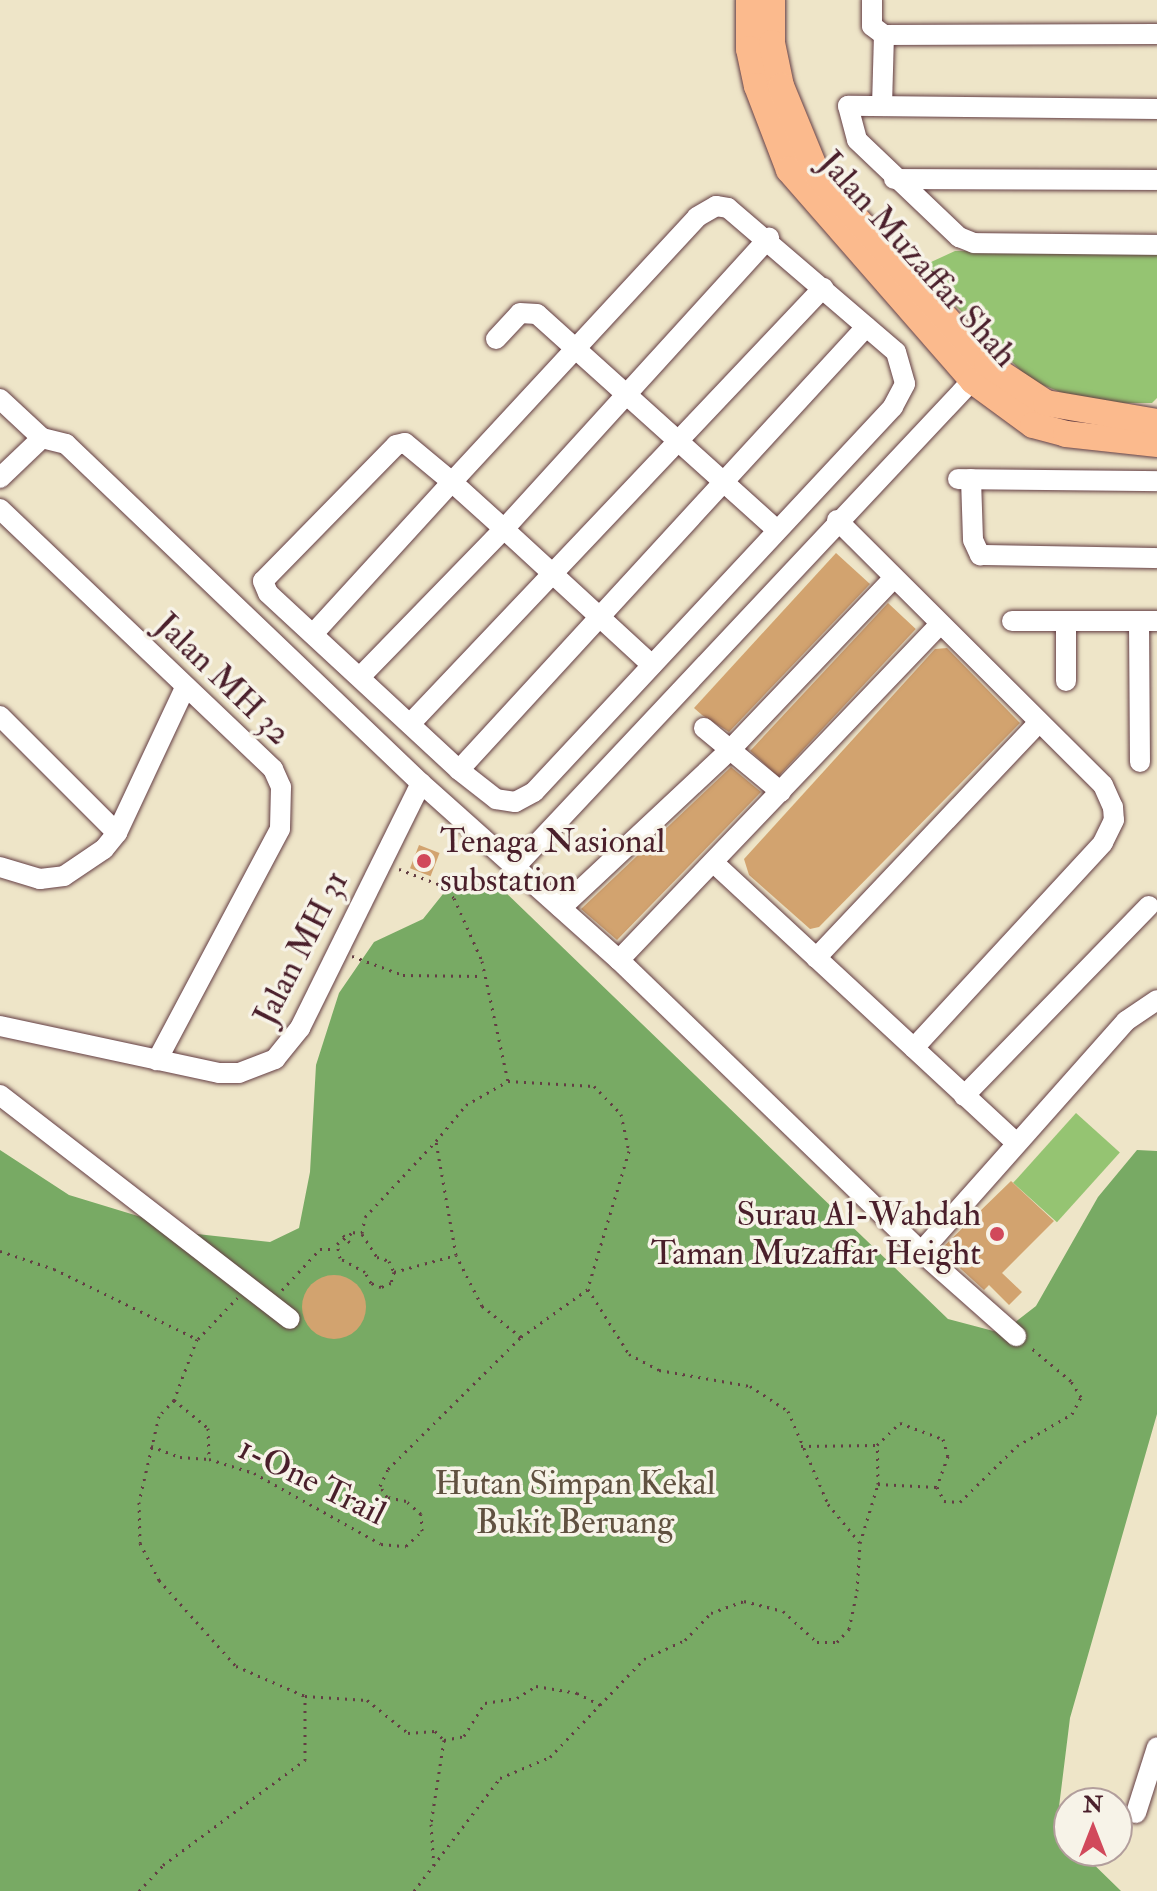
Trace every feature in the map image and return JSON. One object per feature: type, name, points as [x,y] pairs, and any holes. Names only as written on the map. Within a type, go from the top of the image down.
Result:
[{"type":"main road","name":"Jalan Muzaffar Shah","points":[[749,0],[749,49],[757,86],[789,170],[1033,425],[1066,434],[1157,444]]},
{"type":"main road","name":"Jalan Muzaffar Shah","points":[[772,0],[772,43],[781,86],[818,176],[980,372],[1046,403],[1157,422]]},
{"type":"street","points":[[872,0],[872,26],[884,35],[1157,34]]},
{"type":"street","points":[[882,106],[884,35]]},
{"type":"street","points":[[1157,109],[848,106],[857,140],[894,179],[959,237],[974,243],[1157,245]]},
{"type":"street","points":[[894,179],[1157,180]]},
{"type":"street","points":[[313,634],[452,482],[705,210],[716,206],[738,212],[896,352],[905,384],[893,407],[777,530],[652,665],[526,799],[496,799],[459,770],[268,593],[263,587],[268,575],[396,445],[405,443],[452,482],[652,665]]},
{"type":"street","points":[[360,677],[504,529],[769,238]]},
{"type":"street","points":[[410,724],[556,576],[823,288]]},
{"type":"street","points":[[496,339],[520,313],[531,310],[577,347],[777,530]]},
{"type":"street","points":[[459,770],[866,327]]},
{"type":"street","points":[[516,866],[844,513],[980,372]]},
{"type":"street","points":[[0,399],[42,438],[66,444],[421,783],[619,960],[921,1252],[1016,1336]]},
{"type":"street","points":[[0,478],[42,438]]},
{"type":"street","points":[[841,463],[868,488]]},
{"type":"street","points":[[1157,481],[965,479],[973,540],[980,555],[1157,558]]},
{"type":"street","points":[[823,481],[894,578],[1110,795],[1111,832],[914,1048]]},
{"type":"street","name":"Jalan MH 32","points":[[0,509],[273,769],[283,810],[280,829],[157,1060]]},
{"type":"street","points":[[561,908],[730,750],[894,578]]},
{"type":"street","points":[[1012,621],[1148,621],[1140,762]]},
{"type":"street","points":[[1066,621],[1066,681]]},
{"type":"street","points":[[619,960],[940,624]]},
{"type":"street","points":[[0,867],[40,879],[64,876],[87,865],[117,833],[185,688]]},
{"type":"street","points":[[0,716],[117,833]]},
{"type":"street","points":[[816,958],[1038,723]]},
{"type":"street","points":[[704,728],[781,792]]},
{"type":"street","name":"Jalan MH 31","points":[[0,1026],[219,1073],[239,1073],[275,1059],[300,1028],[421,783]]},
{"type":"street","points":[[714,863],[1015,1142]]},
{"type":"street","points":[[964,1096],[1149,906]]},
{"type":"street","points":[[921,1252],[1015,1142],[1126,1021],[1157,1000]]},
{"type":"street","points":[[0,1095],[290,1319]]},
{"type":"street","points":[[1136,1813],[1157,1747]]},
{"type":"path","points":[[381,861],[441,885],[454,898],[482,961],[482,977],[508,1081]]},
{"type":"path","points":[[339,948],[403,975],[482,977]]},
{"type":"path","points":[[336,1249],[340,1258],[381,1287],[391,1283],[394,1272],[389,1261],[377,1257],[362,1234],[365,1217],[466,1105],[508,1081],[594,1086],[621,1114],[629,1151],[588,1289],[629,1354],[659,1370],[750,1386],[788,1411],[800,1446],[828,1504],[860,1543]]},
{"type":"path","points":[[436,1141],[456,1255],[482,1306],[521,1337]]},
{"type":"path","points":[[343,1235],[362,1234]]},
{"type":"path","points":[[343,1235],[352,1245]]},
{"type":"path","points":[[336,1249],[343,1235]]},
{"type":"path","points":[[270,1303],[320,1249],[336,1249]]},
{"type":"path","points":[[0,1251],[54,1269],[197,1339]]},
{"type":"path","points":[[394,1272],[456,1255]]},
{"type":"path","points":[[248,1287],[197,1339],[174,1400],[159,1416],[139,1502],[140,1543],[159,1580],[236,1666],[305,1696],[367,1700],[408,1733],[435,1731],[444,1740]]},
{"type":"path","name":"1-One Trail","points":[[174,1400],[208,1428],[209,1459],[254,1473],[381,1544],[406,1546],[422,1531],[421,1514],[406,1501],[387,1497],[380,1486],[388,1469],[521,1337],[588,1289]]},
{"type":"path","points":[[800,1446],[877,1445],[900,1423],[943,1439],[948,1456],[937,1487],[944,1501],[960,1502],[1017,1446],[1072,1414],[1081,1397],[1071,1381],[1016,1336]]},
{"type":"path","points":[[414,1891],[500,1778],[550,1757],[603,1706],[644,1659],[685,1640],[711,1613],[744,1601],[783,1611],[817,1642],[837,1642],[849,1629],[860,1543],[878,1484],[877,1445]]},
{"type":"path","points":[[151,1446],[180,1457],[209,1459]]},
{"type":"path","points":[[878,1484],[937,1487]]},
{"type":"path","points":[[444,1740],[464,1736],[485,1703],[517,1698],[536,1686],[577,1693],[603,1706]]},
{"type":"path","points":[[139,1891],[163,1865],[305,1760],[305,1696]]},
{"type":"path","points":[[434,1867],[431,1824],[444,1740]]},
{"type":"green space","points":[[955,251],[1157,253],[1157,398],[1152,403],[1088,403],[1030,380],[918,268]]},
{"type":"green space","name":"Hutan Simpan Kekal Bukit Beruang","points":[[466,881],[502,889],[948,1319],[1001,1333],[1036,1306],[1098,1197],[1137,1150],[1157,1151],[1157,1414],[1070,1718],[1061,1787],[1053,1787],[1053,1867],[1096,1867],[1121,1891],[0,1891],[0,1150],[69,1195],[197,1234],[270,1242],[299,1228],[310,1172],[316,1065],[339,993],[374,942],[423,919],[443,894]]},
{"type":"green space","points":[[1076,1113],[1120,1152],[1057,1222],[1013,1183]]},
{"type":"building","points":[[836,553],[870,584],[729,732],[702,715],[694,708]]},
{"type":"building","points":[[888,603],[916,629],[778,777],[750,751]]},
{"type":"building","points":[[947,648],[1020,723],[819,927],[810,929],[749,875],[744,859],[935,649]]},
{"type":"building","points":[[731,767],[761,792],[617,940],[581,909]]},
{"type":"building","name":"Tenaga Nasional substation","points":[[419,845],[440,853],[431,876],[410,868]]},
{"type":"building","name":"Surau Al-Wahdah Taman Muzaffar Height","points":[[1011,1181],[1054,1221],[1002,1273],[1022,1292],[1009,1305],[989,1285],[984,1290],[940,1250]]},
{"type":"building","points":[[334,1275],[357,1284],[366,1307],[357,1330],[334,1339],[311,1330],[302,1307],[311,1284]]},
{"type":"place","name":"Tenaga Nasional substation","points":[[424,861]]},
{"type":"place","name":"Surau Al-Wahdah Taman Muzaffar Height","points":[[997,1234]]}]
